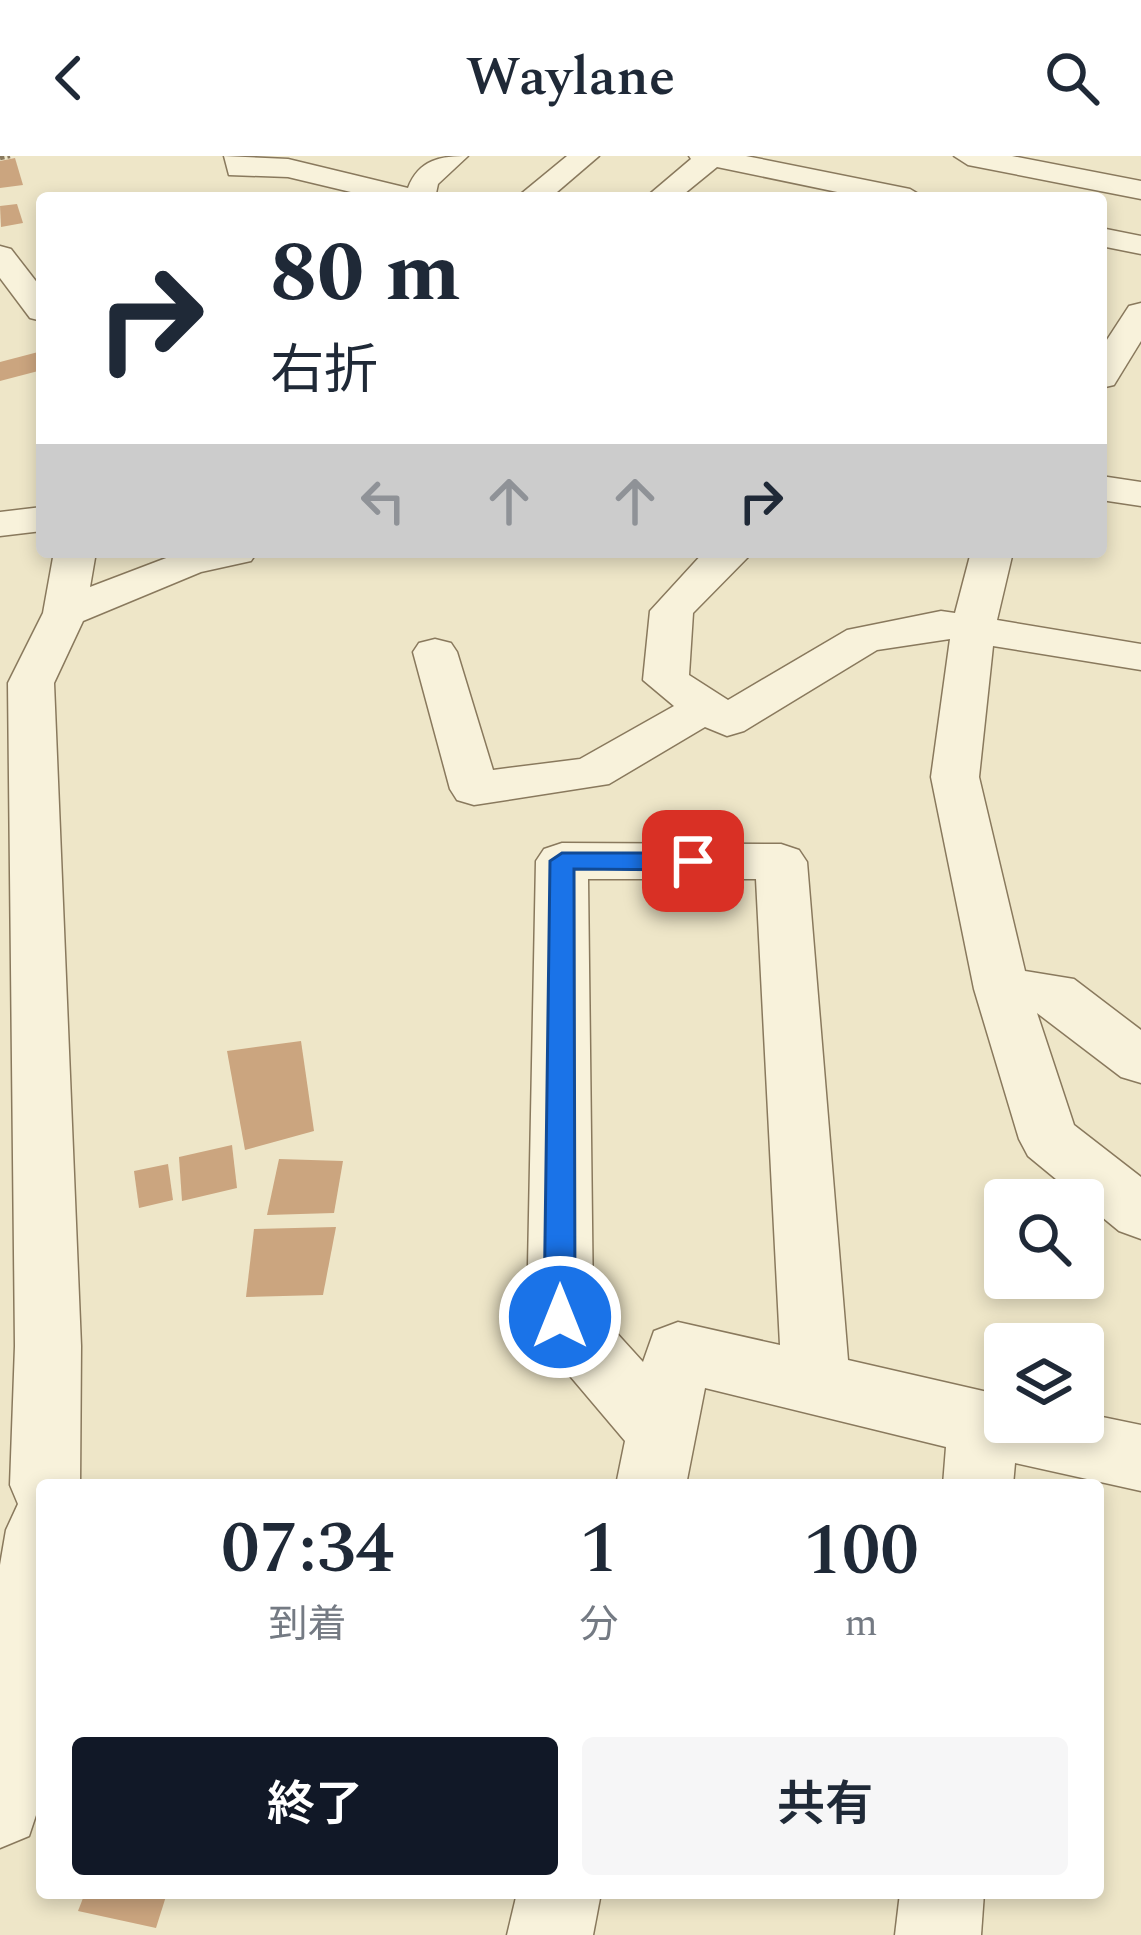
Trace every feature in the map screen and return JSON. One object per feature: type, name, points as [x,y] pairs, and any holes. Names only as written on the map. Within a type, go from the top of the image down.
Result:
[{"type":"street","points":[[419,192],[424,181],[454,156]]},
{"type":"street","points":[[539,192],[585,156]]},
{"type":"street","points":[[667,192],[709,156],[807,189],[841,192]]},
{"type":"street","points":[[934,192],[970,156],[1141,190]]},
{"type":"street","points":[[240,171],[288,168],[397,192]]},
{"type":"street","points":[[352,192],[370,184]]},
{"type":"street","points":[[1107,238],[1141,245]]},
{"type":"street","points":[[7,275],[36,305]]},
{"type":"street","points":[[1108,387],[1141,313]]},
{"type":"street","points":[[1107,489],[1141,494]]},
{"type":"street","points":[[0,524],[36,520]]},
{"type":"street","points":[[45,1479],[48,1324],[18,927],[31,682],[65,613],[74,558]]},
{"type":"street","points":[[65,613],[210,558]]},
{"type":"street","points":[[726,558],[672,611],[666,680],[727,721],[863,639],[941,624],[1141,657]]},
{"type":"street","points":[[978,558],[974,630],[955,777],[1002,989],[1049,1139],[1141,1213]]},
{"type":"street","points":[[435,652],[474,789],[592,772],[706,707]]},
{"type":"street","points":[[657,1460],[560,1317],[562,861],[781,862],[816,1382]]},
{"type":"street","points":[[1002,989],[1054,994],[1141,1061]]},
{"type":"street","points":[[657,1460],[678,1352],[816,1382],[981,1456],[1141,1458]]},
{"type":"street","points":[[0,1807],[36,1570]]},
{"type":"street","points":[[550,1935],[558,1899]]},
{"type":"street","points":[[938,1935],[941,1899]]},
{"type":"path","points":[[0,158],[10,156]]},
{"type":"building","points":[[15,158],[23,185],[0,188],[0,161]]},
{"type":"building","points":[[17,204],[23,223],[1,227],[0,206]]},
{"type":"building","points":[[36,353],[36,372],[0,381],[0,362]]},
{"type":"building","points":[[301,1041],[314,1131],[245,1150],[227,1051]]},
{"type":"building","points":[[232,1145],[237,1188],[182,1201],[179,1157]]},
{"type":"building","points":[[279,1159],[343,1161],[334,1213],[267,1215]]},
{"type":"building","points":[[168,1164],[173,1200],[139,1208],[134,1171]]},
{"type":"building","points":[[336,1227],[323,1295],[246,1297],[254,1229]]},
{"type":"building","points":[[83,1899],[165,1899],[156,1928],[78,1911]]},
{"type":"route","points":[[560,1317],[562,861],[693,861]]}]
